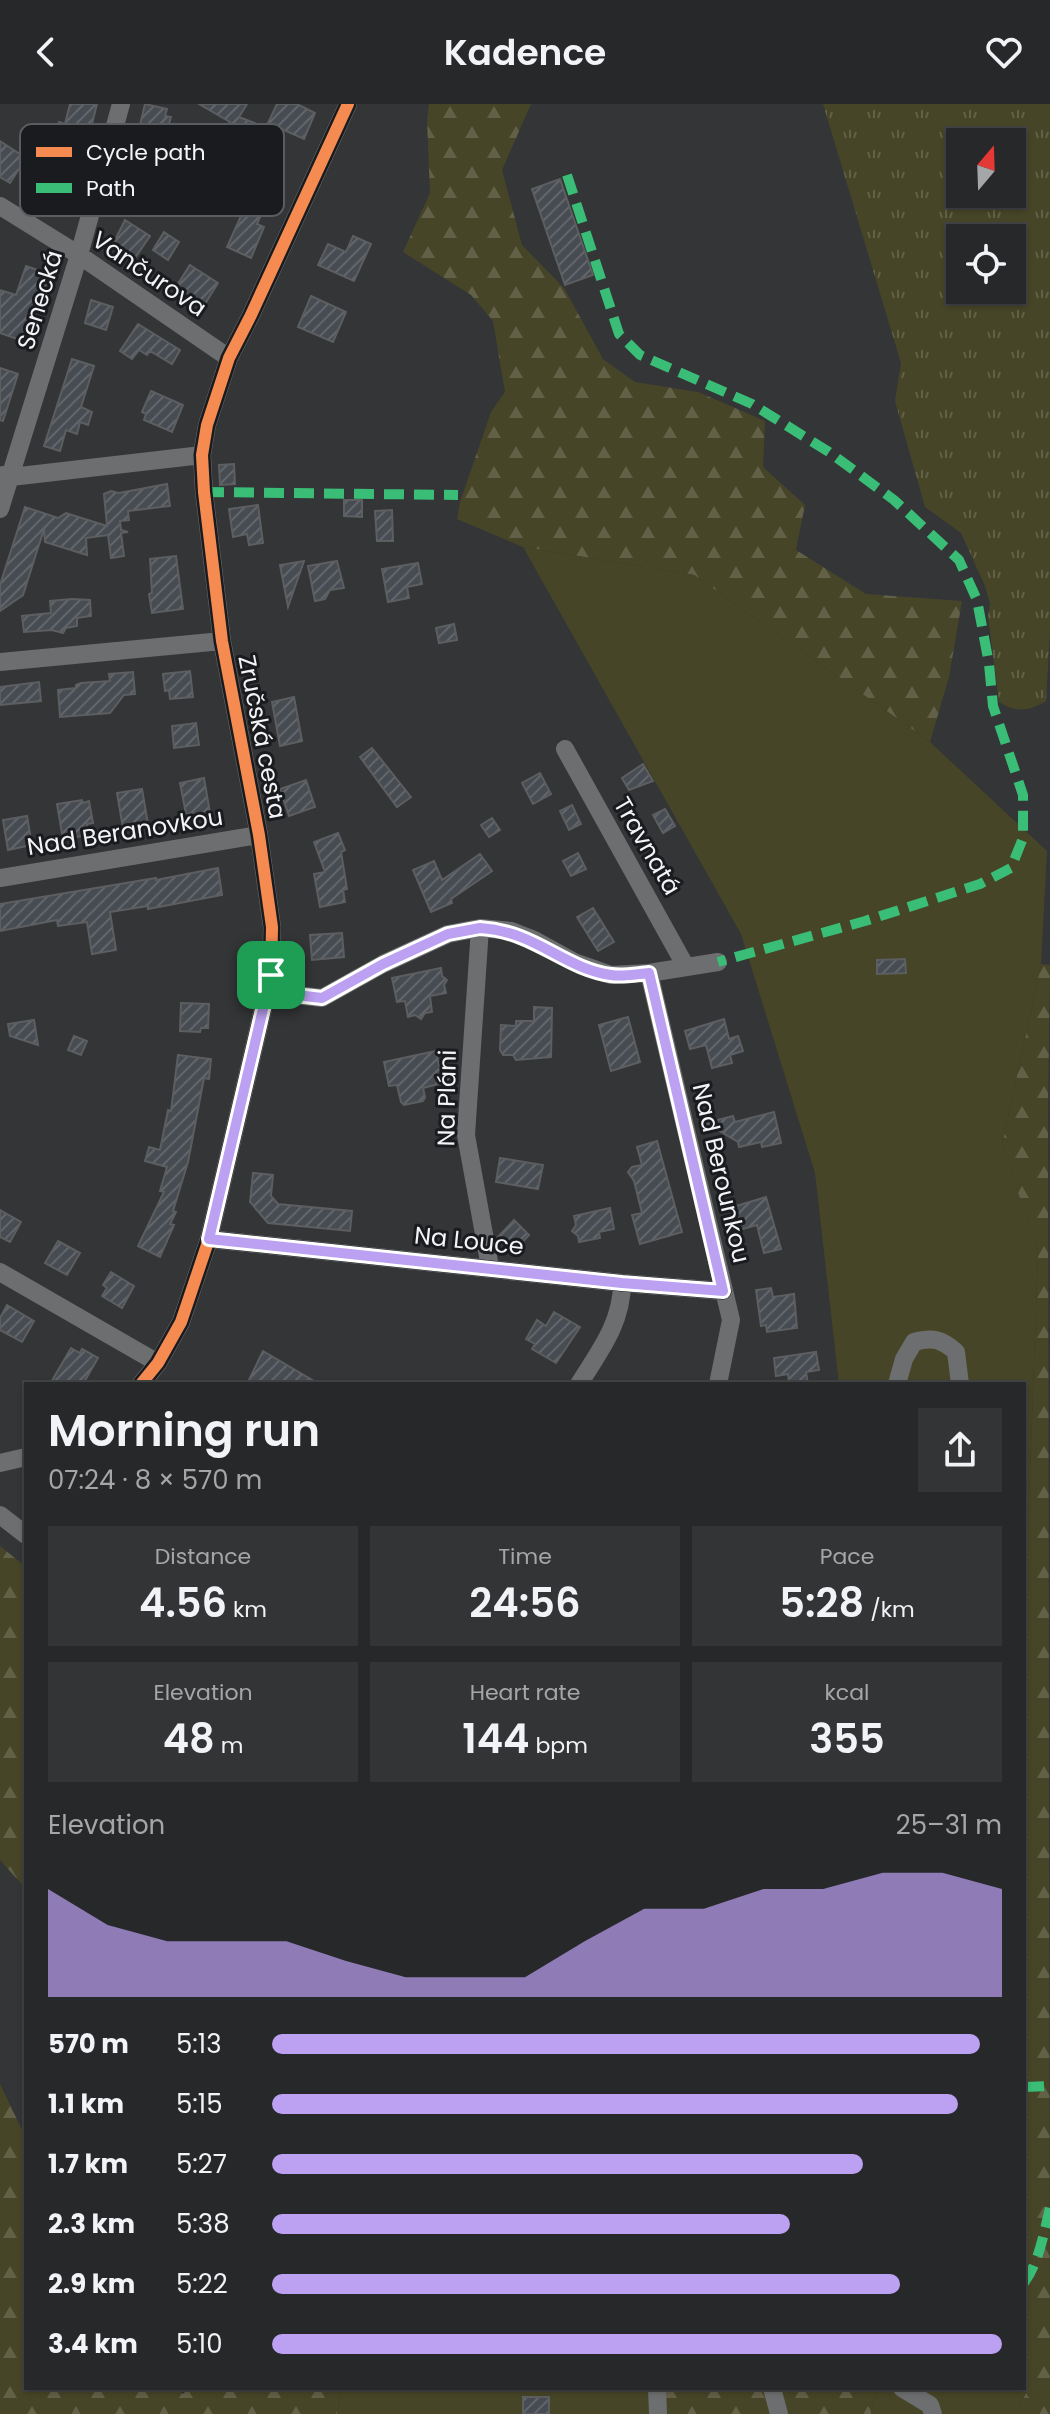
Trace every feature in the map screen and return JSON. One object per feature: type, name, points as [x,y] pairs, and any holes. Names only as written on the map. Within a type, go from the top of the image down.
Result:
[{"type":"street","name":"Senecká","points":[[115,124],[121,104]]},
{"type":"street","name":"Zručská cesta","points":[[143,1382],[158,1363],[181,1322],[209,1239],[271,975],[272,927],[259,835],[222,641],[202,455],[213,399],[229,358],[348,104]]},
{"type":"street","name":"Vančurova","points":[[0,206],[79,255],[229,358]]},
{"type":"street","name":"Senecká","points":[[0,509],[5,476],[90,216]]},
{"type":"street","points":[[5,476],[202,455]]},
{"type":"street","points":[[0,662],[222,641]]},
{"type":"street","name":"Travnatá","points":[[565,749],[686,967]]},
{"type":"street","name":"Nad Beranovkou","points":[[0,878],[259,835]]},
{"type":"street","points":[[271,975],[296,995],[322,998],[383,964],[448,934],[480,928],[511,931],[574,962],[611,975],[649,973],[718,962]]},
{"type":"street","name":"Na Pláni","points":[[480,928],[466,1135],[490,1267]]},
{"type":"street","name":"Nad Berounkou","points":[[649,973],[731,1320],[718,1382]]},
{"type":"street","name":"Na Louce","points":[[209,1239],[723,1291]]},
{"type":"street","points":[[0,1272],[158,1363]]},
{"type":"street","points":[[580,1382],[613,1328],[622,1301],[622,1283]]},
{"type":"street","points":[[898,1382],[904,1359],[914,1342],[929,1338],[944,1342],[956,1352],[960,1382]]},
{"type":"street","points":[[0,1463],[24,1457]]},
{"type":"street","points":[[0,1515],[24,1533]]},
{"type":"street","points":[[657,2390],[658,2414]]},
{"type":"street","points":[[773,2390],[779,2414]]},
{"type":"street","points":[[905,2390],[930,2405],[933,2414]]},
{"type":"green space","points":[[429,104],[531,104],[502,170],[522,245],[564,288],[603,359],[635,382],[698,392],[765,421],[763,467],[805,505],[796,550],[866,594],[962,601],[949,677],[930,742],[694,575],[523,547],[457,519],[491,412],[505,392],[493,321],[471,295],[403,252],[430,193]]},
{"type":"green space","points":[[823,104],[1050,104],[1050,631],[1046,701],[1034,707],[1017,709],[999,702],[988,616],[990,604],[985,586],[961,533],[925,507],[895,401],[901,363]]},
{"type":"green space","points":[[523,547],[694,575],[930,742],[1047,851],[1041,964],[1002,1145],[1038,1253],[1026,1583],[1026,1382],[839,1382],[815,1173],[741,934]]},
{"type":"green space","points":[[1041,964],[1050,965],[1050,2414],[1017,2414],[1031,2380],[1026,2379],[1026,1583],[1038,1253],[1002,1145]]},
{"type":"green space","points":[[0,1546],[24,1565],[24,1887],[0,1860]]},
{"type":"green space","points":[[0,2084],[24,2134],[24,2390],[179,2390],[183,2394],[187,2390],[342,2390],[337,2414],[0,2414]]},
{"type":"green space","points":[[1026,2379],[1031,2380],[1017,2414],[871,2414],[877,2390],[1026,2390]]},
{"type":"green space","points":[[342,2390],[650,2390],[650,2414],[337,2414]]},
{"type":"green space","points":[[650,2390],[877,2390],[871,2414],[650,2414]]},
{"type":"building","points":[[70,104],[97,104],[92,124],[65,124]]},
{"type":"building","points":[[145,104],[167,109],[165,116],[171,117],[169,124],[140,124]]},
{"type":"building","points":[[199,104],[247,104],[239,117],[257,124],[229,124],[230,122]]},
{"type":"building","points":[[277,104],[297,104],[315,113],[304,139],[284,130],[284,124],[268,123]]},
{"type":"building","points":[[0,141],[20,154],[20,167],[10,183],[0,177]]},
{"type":"building","points":[[560,179],[593,275],[565,285],[532,189]]},
{"type":"building","points":[[241,216],[261,216],[257,224],[264,227],[251,258],[227,247]]},
{"type":"building","points":[[125,220],[150,236],[135,258],[112,246]]},
{"type":"building","points":[[164,232],[179,242],[168,260],[153,250]]},
{"type":"building","points":[[353,236],[371,244],[354,281],[318,265],[328,244],[346,252]]},
{"type":"building","points":[[190,265],[218,283],[205,304],[176,287]]},
{"type":"building","points":[[26,266],[49,274],[23,341],[0,333],[0,290],[16,295]]},
{"type":"building","points":[[311,296],[346,312],[333,342],[298,327]]},
{"type":"building","points":[[91,300],[113,307],[106,330],[85,323]]},
{"type":"building","points":[[138,324],[180,350],[172,364],[150,351],[147,355],[139,350],[132,359],[120,351]]},
{"type":"building","points":[[72,359],[94,366],[81,407],[92,412],[88,425],[80,422],[77,434],[66,430],[60,451],[44,446]]},
{"type":"building","points":[[0,368],[18,374],[3,421],[0,420]]},
{"type":"building","points":[[151,391],[183,405],[172,432],[144,420],[146,414],[142,412]]},
{"type":"building","points":[[234,464],[235,484],[220,485],[219,465]]},
{"type":"building","points":[[167,484],[170,506],[128,511],[129,520],[120,521],[121,530],[128,532],[121,533],[124,556],[111,558],[108,535],[86,538],[87,555],[45,542],[44,529],[23,595],[0,611],[0,585],[25,507],[58,518],[66,513],[107,526],[104,494]]},
{"type":"building","points":[[344,500],[362,500],[362,517],[344,516]]},
{"type":"building","points":[[258,505],[263,543],[249,545],[247,534],[233,537],[229,509]]},
{"type":"building","points":[[392,510],[393,541],[377,541],[375,511]]},
{"type":"building","points":[[176,556],[183,609],[152,613],[150,559]]},
{"type":"building","points":[[304,561],[288,607],[280,565]]},
{"type":"building","points":[[337,561],[344,588],[330,590],[325,599],[315,601],[308,566]]},
{"type":"building","points":[[418,563],[422,584],[407,587],[409,598],[388,602],[382,569]]},
{"type":"building","points":[[90,600],[91,616],[77,618],[77,626],[66,628],[63,633],[52,630],[24,632],[22,616],[51,613],[50,601]]},
{"type":"building","points":[[454,624],[457,640],[439,643],[436,628]]},
{"type":"building","points":[[190,671],[193,697],[170,699],[169,690],[165,691],[163,674]]},
{"type":"building","points":[[133,672],[135,694],[124,695],[110,713],[60,717],[58,690],[76,688],[81,683],[110,681],[109,674]]},
{"type":"building","points":[[39,682],[41,701],[0,705],[0,687]]},
{"type":"building","points":[[294,697],[302,741],[280,746],[272,702]]},
{"type":"building","points":[[196,723],[199,745],[174,748],[172,726]]},
{"type":"building","points":[[372,748],[411,797],[397,807],[360,757]]},
{"type":"building","points":[[643,764],[653,781],[629,790],[622,778]]},
{"type":"building","points":[[540,773],[551,794],[533,804],[522,783]]},
{"type":"building","points":[[204,778],[210,813],[186,814],[180,783]]},
{"type":"building","points":[[306,780],[315,807],[289,816],[280,789]]},
{"type":"building","points":[[142,789],[148,824],[123,828],[117,793]]},
{"type":"building","points":[[82,800],[83,803],[89,801],[93,823],[87,824],[89,835],[63,839],[57,804]]},
{"type":"building","points":[[572,805],[581,824],[569,830],[560,811]]},
{"type":"building","points":[[665,809],[675,826],[663,833],[653,815]]},
{"type":"building","points":[[27,816],[32,845],[8,850],[3,820]]},
{"type":"building","points":[[492,818],[500,830],[489,837],[481,825]]},
{"type":"building","points":[[338,833],[345,850],[341,852],[347,889],[343,890],[345,902],[320,907],[314,874],[325,872],[314,842]]},
{"type":"building","points":[[578,853],[586,869],[571,876],[563,861]]},
{"type":"building","points":[[480,854],[492,871],[451,899],[452,903],[431,912],[413,870],[434,861],[442,880]]},
{"type":"building","points":[[218,868],[222,895],[148,909],[148,906],[110,912],[116,950],[92,954],[87,922],[58,926],[57,920],[0,931],[0,904]]},
{"type":"building","points":[[593,908],[614,942],[598,951],[577,917]]},
{"type":"building","points":[[342,933],[344,957],[312,960],[310,935]]},
{"type":"building","points":[[905,959],[906,973],[877,974],[877,960]]},
{"type":"building","points":[[441,968],[442,976],[447,980],[444,985],[446,993],[430,996],[432,1012],[425,1013],[421,1019],[415,1015],[408,1017],[405,1001],[397,1002],[392,978]]},
{"type":"building","points":[[181,1003],[209,1004],[208,1028],[201,1028],[200,1032],[180,1031]]},
{"type":"building","points":[[534,1007],[552,1008],[551,1057],[516,1060],[513,1055],[503,1055],[500,1050],[501,1025],[516,1026],[516,1021],[534,1021]]},
{"type":"building","points":[[628,1017],[640,1062],[611,1071],[599,1025]]},
{"type":"building","points":[[724,1019],[729,1039],[738,1036],[743,1051],[730,1055],[732,1063],[712,1068],[706,1045],[690,1049],[685,1031]]},
{"type":"building","points":[[34,1020],[38,1045],[10,1036],[8,1024]]},
{"type":"building","points":[[74,1036],[87,1041],[81,1055],[68,1050]]},
{"type":"building","points":[[436,1051],[439,1066],[448,1072],[449,1078],[446,1082],[423,1088],[423,1101],[404,1105],[397,1085],[389,1086],[384,1062]]},
{"type":"building","points":[[178,1055],[211,1059],[209,1079],[204,1078],[188,1162],[173,1211],[176,1212],[170,1224],[174,1225],[160,1257],[138,1246],[164,1192],[160,1191],[167,1167],[145,1161],[149,1147],[160,1150],[168,1110],[171,1111]]},
{"type":"building","points":[[774,1112],[781,1143],[762,1147],[761,1142],[739,1147],[738,1142],[706,1123],[733,1116],[735,1122]]},
{"type":"building","points":[[657,1141],[682,1232],[640,1244],[632,1215],[642,1213],[634,1181],[628,1172],[632,1167],[642,1165],[637,1147]]},
{"type":"building","points":[[500,1158],[543,1165],[538,1189],[496,1182]]},
{"type":"building","points":[[253,1173],[273,1175],[271,1196],[278,1204],[352,1211],[350,1231],[268,1223],[250,1202]]},
{"type":"building","points":[[766,1197],[781,1249],[764,1253],[757,1225],[739,1230],[733,1207]]},
{"type":"building","points":[[610,1208],[614,1229],[599,1232],[600,1238],[579,1242],[572,1231],[576,1225],[574,1216]]},
{"type":"building","points":[[0,1210],[21,1222],[10,1242],[0,1237]]},
{"type":"building","points":[[514,1220],[529,1235],[512,1253],[497,1238]]},
{"type":"building","points":[[58,1241],[80,1253],[67,1275],[45,1263]]},
{"type":"building","points":[[111,1272],[134,1286],[122,1308],[102,1296],[107,1288],[103,1285]]},
{"type":"building","points":[[771,1288],[773,1297],[794,1294],[797,1328],[767,1332],[766,1325],[761,1326],[756,1290]]},
{"type":"building","points":[[7,1305],[34,1321],[22,1342],[0,1330],[0,1318]]},
{"type":"building","points":[[554,1312],[580,1327],[556,1363],[532,1349],[535,1344],[526,1339],[537,1320],[546,1326]]},
{"type":"building","points":[[71,1348],[80,1353],[82,1349],[98,1358],[84,1382],[51,1382]]},
{"type":"building","points":[[263,1351],[316,1382],[248,1382]]},
{"type":"building","points":[[816,1352],[819,1370],[806,1372],[808,1382],[789,1382],[788,1374],[776,1376],[774,1358]]},
{"type":"building","points":[[523,2397],[549,2397],[549,2414],[523,2414]]},
{"type":"marked path","points":[[567,175],[619,334],[640,355],[752,404],[829,452],[894,500],[959,560],[977,600],[993,706],[1023,795],[1023,838],[1011,868],[980,884],[865,921],[718,962]]},
{"type":"marked path","points":[[204,492],[458,495]]},
{"type":"marked path","points":[[1026,2087],[1050,2086]]},
{"type":"marked path","points":[[1026,2280],[1037,2257],[1050,2208]]},
{"type":"cycle path","points":[[143,1382],[158,1363],[181,1322],[209,1239],[271,975],[272,927],[259,835],[222,641],[202,455],[207,425],[229,358],[348,104]]},
{"type":"cycle path","points":[[209,1239],[723,1291]]},
{"type":"route","points":[[480,928],[511,931],[574,962],[611,975],[649,973],[723,1291],[209,1239],[271,975],[296,995],[322,998],[383,964],[448,934],[480,928]]}]
